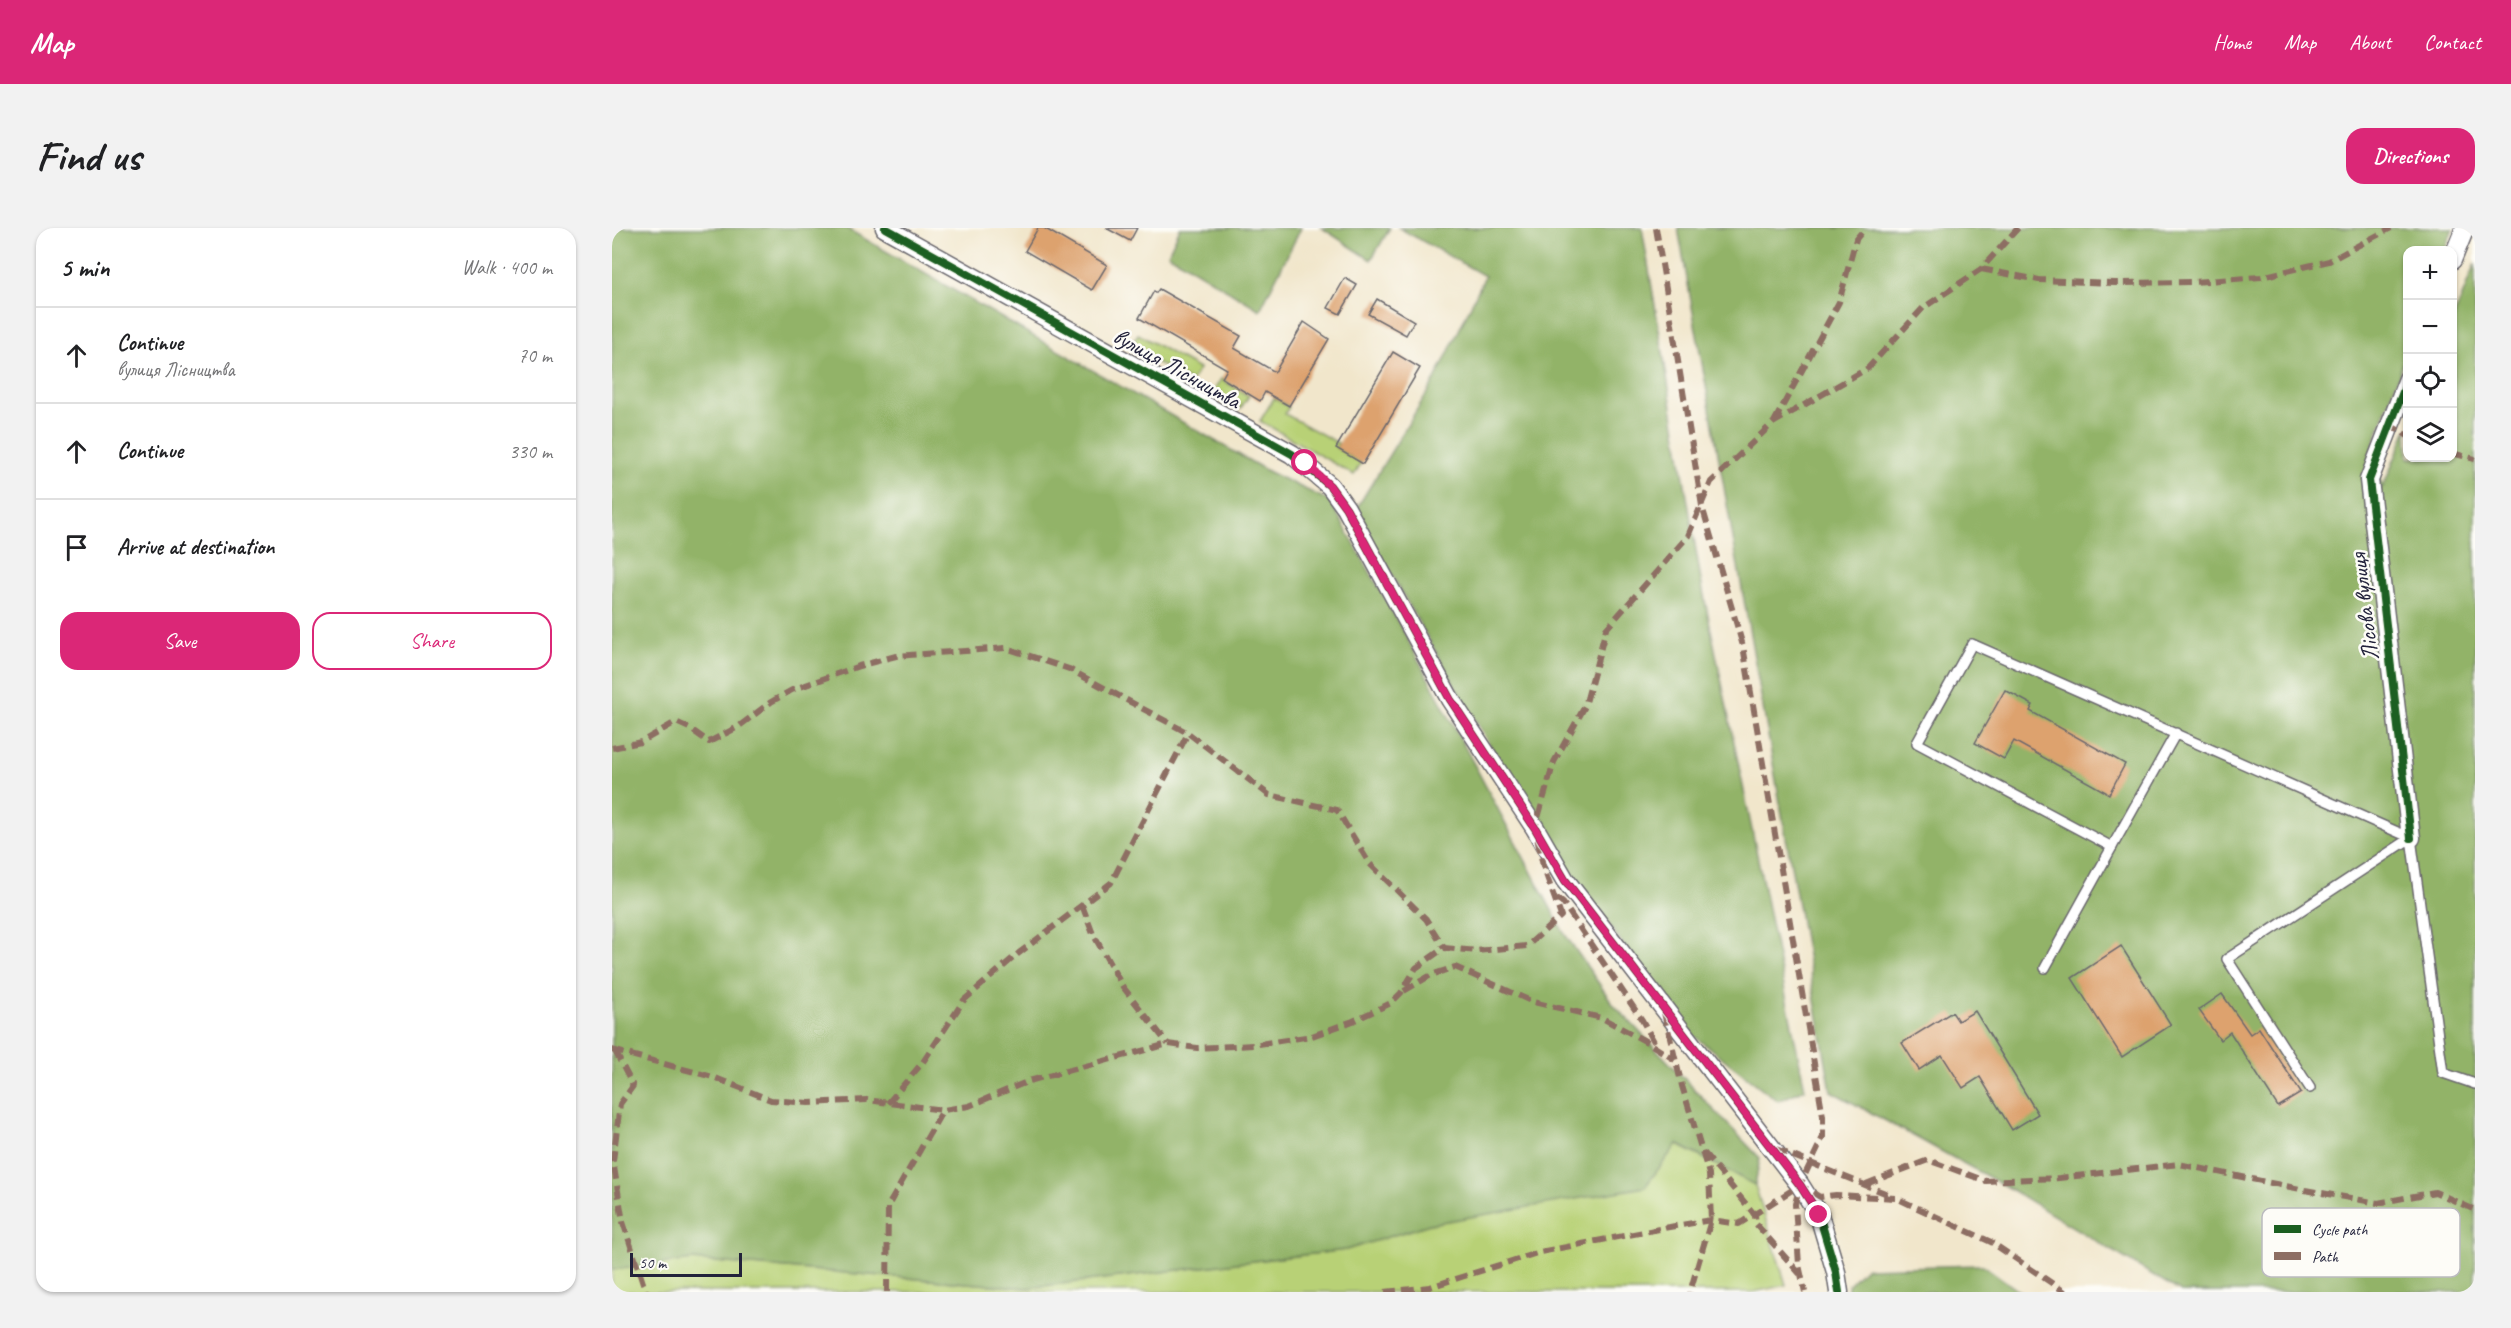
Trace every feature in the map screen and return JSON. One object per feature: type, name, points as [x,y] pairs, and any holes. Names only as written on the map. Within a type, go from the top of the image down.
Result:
[{"type":"street","name":"вулиця Лісництва","points":[[885,228],[1305,463],[1330,486],[1346,508],[1450,699],[1535,828],[1565,880],[1800,1185],[1819,1215],[1836,1272],[1839,1292]]},
{"type":"street","points":[[2457,248],[2465,228]]},
{"type":"street","name":"Лісова вулиця","points":[[2403,392],[2369,480],[2411,837]]},
{"type":"lane","points":[[2112,847],[1917,743],[1972,644],[2411,837]]},
{"type":"lane","points":[[2045,968],[2176,733]]},
{"type":"lane","points":[[2411,837],[2443,1073],[2475,1084]]},
{"type":"lane","points":[[2310,1089],[2226,960],[2411,837]]},
{"type":"green space","points":[[612,228],[846,228],[1269,472],[1330,501],[1402,629],[1564,933],[1613,1004],[1760,1158],[1755,1185],[1677,1144],[1645,1187],[1430,1224],[1346,1250],[1027,1288],[692,1260],[612,1270]]},
{"type":"green space","points":[[1180,228],[1301,228],[1260,310],[1168,254]]},
{"type":"green space","points":[[1322,228],[1390,228],[1371,260]]},
{"type":"green space","points":[[1399,228],[1642,228],[1702,586],[1805,1089],[1778,1101],[1685,1029],[1533,821],[1355,511],[1435,380],[1485,276]]},
{"type":"green space","points":[[1678,228],[2453,228],[2446,246],[2403,246],[2403,364],[2369,457],[2383,487],[2403,439],[2403,462],[2457,462],[2457,309],[2475,264],[2475,1292],[2181,1292],[2005,1186],[1831,1091]]},
{"type":"green space","points":[[1138,334],[1199,369],[1191,382],[1130,347]]},
{"type":"green space","points":[[1221,379],[1249,396],[1240,409],[1212,394]]},
{"type":"green space","points":[[1274,398],[1289,407],[1285,414],[1338,443],[1336,448],[1361,463],[1354,475],[1260,421]]},
{"type":"green space","points":[[1676,1144],[1755,1185],[1786,1285],[1754,1292],[612,1292],[612,1270],[692,1260],[1027,1288],[1346,1250]]},
{"type":"green space","points":[[1983,1265],[2020,1292],[1848,1292],[1848,1285],[1865,1268]]},
{"type":"building","points":[[1038,228],[1044,228],[1107,265],[1092,290],[1025,251]]},
{"type":"building","points":[[1106,228],[1137,228],[1130,241]]},
{"type":"building","points":[[1345,278],[1357,285],[1340,314],[1328,308]]},
{"type":"building","points":[[1159,289],[1241,336],[1234,348],[1275,372],[1304,322],[1329,339],[1289,406],[1265,392],[1260,401],[1222,378],[1227,369],[1139,318],[1154,291],[1156,293]]},
{"type":"building","points":[[1377,299],[1414,321],[1406,335],[1368,314]]},
{"type":"building","points":[[1393,352],[1420,368],[1363,464],[1336,448]]},
{"type":"building","points":[[2005,690],[2033,705],[2030,711],[2125,764],[2109,794],[2014,741],[2004,759],[1975,743]]},
{"type":"building","points":[[2121,946],[2171,1025],[2122,1057],[2072,978]]},
{"type":"building","points":[[2222,994],[2250,1034],[2259,1028],[2301,1093],[2278,1107],[2230,1032],[2220,1040],[2199,1010]]},
{"type":"building","points":[[1975,1011],[2038,1114],[2012,1130],[1980,1077],[1963,1088],[1942,1055],[1919,1070],[1902,1043],[1952,1012],[1958,1021]]},
{"type":"marked path","points":[[1656,228],[1702,506],[1743,646],[1823,1116],[1823,1137],[1800,1185],[1795,1204],[1799,1265],[1805,1292]]},
{"type":"marked path","points":[[1774,422],[1839,302],[1856,239],[1865,228]]},
{"type":"marked path","points":[[612,1050],[713,1077],[771,1100],[809,1103],[867,1100],[943,1110],[969,1106],[1029,1081],[1168,1044],[1197,1048],[1253,1045],[1312,1036],[1353,1021],[1391,1003],[1401,993],[1416,968],[1444,948],[1477,951],[1527,946],[1561,916],[1543,866],[1535,828],[1554,762],[1585,706],[1606,629],[1688,536],[1711,482],[1773,423],[1868,368],[1923,308],[1981,269],[2018,228]]},
{"type":"marked path","points":[[1981,269],[2039,280],[2115,283],[2193,282],[2261,277],[2329,261],[2391,228]]},
{"type":"marked path","points":[[2388,424],[2403,433]]},
{"type":"marked path","points":[[2457,454],[2475,459]]},
{"type":"marked path","points":[[612,748],[641,742],[676,722],[709,742],[738,727],[771,702],[792,690],[859,666],[896,656],[1006,648],[1069,669],[1188,733]]},
{"type":"marked path","points":[[888,1103],[923,1062],[964,1000],[1019,953],[1111,883],[1188,733],[1269,795],[1337,810],[1369,863],[1426,919],[1444,948]]},
{"type":"marked path","points":[[1557,898],[1563,903],[1642,1020],[1657,1047]]},
{"type":"marked path","points":[[1082,905],[1093,934],[1123,987],[1168,1044]]},
{"type":"marked path","points":[[1404,991],[1431,975],[1455,967],[1533,1002],[1602,1018],[1675,1060]]},
{"type":"marked path","points":[[1664,1013],[1682,1086],[1709,1174],[1711,1220],[1690,1292]]},
{"type":"marked path","points":[[615,1051],[633,1086],[620,1104],[613,1161],[623,1222],[646,1292]]},
{"type":"marked path","points":[[887,1292],[888,1206],[943,1110]]},
{"type":"marked path","points":[[1776,1149],[1890,1195]]},
{"type":"marked path","points":[[1704,1153],[1755,1215],[1756,1224],[1800,1274]]},
{"type":"marked path","points":[[1866,1184],[1928,1160],[1986,1181],[2059,1178],[2179,1164],[2378,1203],[2435,1192],[2475,1210]]},
{"type":"marked path","points":[[1385,1292],[1430,1287],[1540,1252],[1675,1226],[1711,1220],[1739,1224],[1800,1185],[1820,1197],[1836,1195],[1896,1198],[1991,1242],[2065,1292]]},
{"type":"cycle path","points":[[885,228],[1292,454],[1330,486],[1346,508],[1450,699],[1535,828],[1565,880],[1800,1185],[1819,1215],[1836,1272],[1839,1292]]},
{"type":"cycle path","points":[[2403,392],[2369,480],[2411,838]]},
{"type":"route","points":[[1305,463],[1330,486],[1346,508],[1450,699],[1535,828],[1565,880],[1800,1185],[1819,1215]]}]
